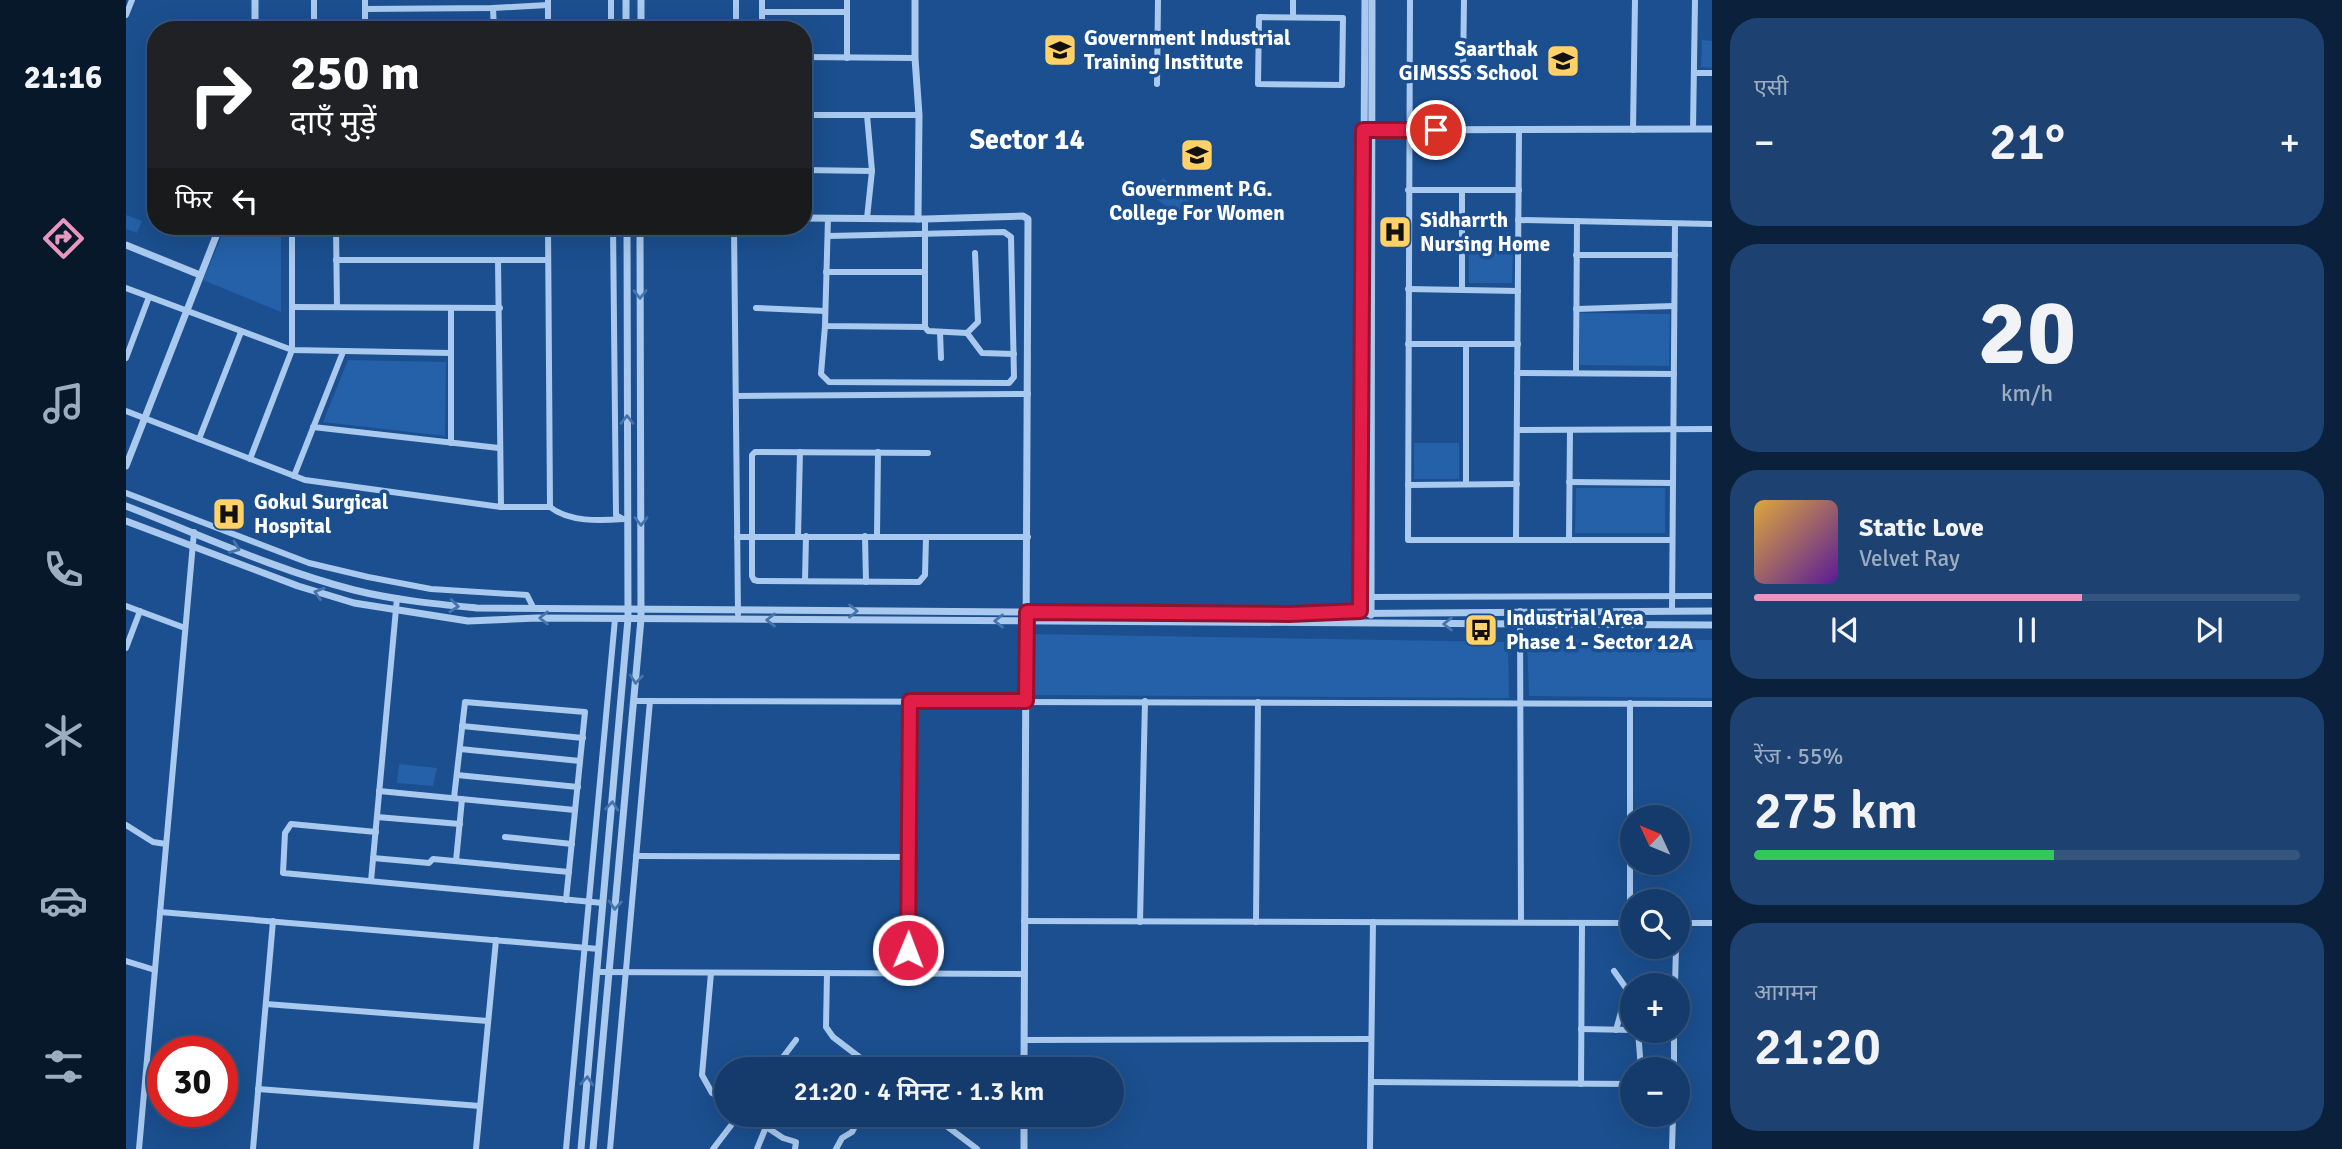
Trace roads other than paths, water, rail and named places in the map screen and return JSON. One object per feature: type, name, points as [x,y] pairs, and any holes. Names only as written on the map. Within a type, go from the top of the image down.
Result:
[{"type":"street","points":[[126,15],[132,0]]},
{"type":"street","points":[[255,0],[255,21]]},
{"type":"street","points":[[314,0],[314,21]]},
{"type":"street","points":[[365,0],[365,21]]},
{"type":"street","points":[[611,0],[611,21]]},
{"type":"street","points":[[626,0],[626,21]]},
{"type":"street","points":[[641,0],[641,21]]},
{"type":"street","points":[[736,0],[736,21]]},
{"type":"street","points":[[762,0],[762,21]]},
{"type":"street","points":[[847,0],[848,58]]},
{"type":"street","points":[[915,0],[921,219],[925,235],[925,327]]},
{"type":"street","points":[[1157,84],[1158,0]]},
{"type":"street","points":[[1293,0],[1293,17]]},
{"type":"street","points":[[1365,0],[1371,623]]},
{"type":"street","points":[[1361,623],[1372,0]]},
{"type":"street","points":[[1410,0],[1408,540],[1672,540]]},
{"type":"street","points":[[1463,74],[1464,0]]},
{"type":"street","points":[[1633,130],[1635,0]]},
{"type":"street","points":[[1693,129],[1695,0]]},
{"type":"street","points":[[365,9],[493,8],[548,3],[548,21]]},
{"type":"street","points":[[493,8],[494,21]]},
{"type":"street","points":[[762,12],[847,12]]},
{"type":"street","points":[[1259,17],[1293,17],[1343,18],[1342,85],[1258,83],[1259,17]]},
{"type":"street","points":[[812,57],[915,58]]},
{"type":"street","points":[[1409,73],[1488,74]]},
{"type":"street","points":[[1694,73],[1712,73]]},
{"type":"street","points":[[812,115],[919,115]]},
{"type":"street","points":[[866,115],[872,171],[867,218]]},
{"type":"street","points":[[1368,130],[1712,129]]},
{"type":"street","points":[[1516,540],[1519,130]]},
{"type":"street","points":[[812,170],[872,171]]},
{"type":"street","points":[[1408,190],[1519,190]]},
{"type":"street","points":[[1462,190],[1462,290]]},
{"type":"street","points":[[812,218],[1023,216],[1028,219],[1024,1057]]},
{"type":"street","points":[[828,218],[821,374],[829,382],[1009,383],[1014,377],[1011,237],[1004,232],[828,236]]},
{"type":"street","points":[[1518,220],[1712,224]]},
{"type":"street","points":[[1576,373],[1577,221]]},
{"type":"street","points":[[1672,611],[1675,224]]},
{"type":"street","points":[[126,466],[216,235]]},
{"type":"street","points":[[250,459],[292,350],[292,235]]},
{"type":"street","points":[[336,235],[337,307]]},
{"type":"street","points":[[548,235],[550,507]]},
{"type":"street","points":[[613,235],[616,515],[625,520]]},
{"type":"street","points":[[581,1149],[628,615],[625,520],[627,235]]},
{"type":"street","points":[[593,1149],[641,615],[640,235]]},
{"type":"street","points":[[734,235],[737,620]]},
{"type":"street","points":[[126,245],[200,275]]},
{"type":"street","points":[[967,334],[978,322],[975,253]]},
{"type":"street","points":[[1576,255],[1675,255]]},
{"type":"street","points":[[336,260],[548,260]]},
{"type":"street","points":[[498,260],[501,508]]},
{"type":"street","points":[[827,272],[925,272]]},
{"type":"street","points":[[126,288],[292,350],[450,353]]},
{"type":"street","points":[[1408,289],[1518,291]]},
{"type":"street","points":[[126,358],[129,341],[149,297]]},
{"type":"street","points":[[1576,309],[1674,306]]},
{"type":"street","points":[[292,307],[500,308]]},
{"type":"street","points":[[451,308],[452,443]]},
{"type":"street","points":[[756,308],[825,311]]},
{"type":"street","points":[[825,326],[925,327],[929,331],[967,334],[982,353],[1014,354]]},
{"type":"street","points":[[199,439],[241,332]]},
{"type":"street","points":[[940,332],[940,358]]},
{"type":"street","points":[[1408,344],[1518,344]]},
{"type":"street","points":[[1466,344],[1466,484]]},
{"type":"street","points":[[293,476],[343,352]]},
{"type":"street","points":[[1517,373],[1674,374]]},
{"type":"street","points":[[736,396],[1028,394]]},
{"type":"street","points":[[126,411],[305,480],[501,508],[550,507],[561,516],[625,520]]},
{"type":"street","points":[[313,427],[499,448]]},
{"type":"street","points":[[1518,430],[1712,429]]},
{"type":"street","points":[[1569,540],[1570,430]]},
{"type":"street","points":[[926,538],[926,575],[919,582],[754,580],[752,456],[755,452],[928,453]]},
{"type":"street","points":[[800,452],[805,581]]},
{"type":"street","points":[[877,536],[878,452]]},
{"type":"street","points":[[1569,482],[1673,483]]},
{"type":"street","points":[[1408,485],[1517,484]]},
{"type":"street","points":[[126,493],[309,563],[431,589],[527,595],[533,607]]},
{"type":"street","points":[[126,506],[305,575],[355,590],[477,608],[533,607],[628,615],[737,610],[1289,614],[1360,611],[1712,611]]},
{"type":"street","points":[[126,520],[298,586],[354,603],[468,621],[615,619],[628,615]]},
{"type":"street","points":[[139,1149],[194,532]]},
{"type":"street","points":[[865,536],[866,582]]},
{"type":"street","points":[[737,537],[1028,537]]},
{"type":"street","points":[[1371,597],[1712,596]]},
{"type":"street","points":[[371,881],[397,598]]},
{"type":"street","points":[[126,606],[185,628]]},
{"type":"street","points":[[126,648],[140,611]]},
{"type":"street","points":[[1520,611],[1521,922]]},
{"type":"street","points":[[641,615],[737,620],[1712,625]]},
{"type":"street","points":[[566,1149],[615,619]]},
{"type":"street","points":[[634,701],[1712,704]]},
{"type":"street","points":[[610,1149],[650,701]]},
{"type":"street","points":[[908,974],[910,701]]},
{"type":"street","points":[[1140,922],[1145,701]]},
{"type":"street","points":[[456,861],[460,824],[457,775],[465,702],[585,712],[566,900]]},
{"type":"street","points":[[1256,922],[1258,702]]},
{"type":"street","points":[[1630,703],[1631,889]]},
{"type":"street","points":[[462,726],[583,738]]},
{"type":"street","points":[[460,750],[580,761]]},
{"type":"street","points":[[457,775],[578,787]]},
{"type":"street","points":[[379,791],[575,810]]},
{"type":"street","points":[[377,817],[460,824]]},
{"type":"street","points":[[376,832],[291,824],[285,833],[283,873],[603,903]]},
{"type":"street","points":[[126,825],[153,842],[166,844]]},
{"type":"street","points":[[505,837],[572,844]]},
{"type":"street","points":[[636,856],[909,857]]},
{"type":"street","points":[[373,858],[429,863],[433,859],[569,872]]},
{"type":"street","points":[[160,912],[599,949]]},
{"type":"street","points":[[253,1149],[273,922]]},
{"type":"street","points":[[1024,922],[1620,923]]},
{"type":"street","points":[[1370,1149],[1373,922]]},
{"type":"street","points":[[1581,1084],[1582,923]]},
{"type":"street","points":[[1690,923],[1712,923]]},
{"type":"street","points":[[476,1149],[496,940]]},
{"type":"street","points":[[126,961],[155,970]]},
{"type":"street","points":[[1614,971],[1620,980]]},
{"type":"street","points":[[597,972],[1024,974]]},
{"type":"street","points":[[711,972],[702,1075],[714,1094]]},
{"type":"street","points":[[827,973],[826,1027],[833,1037],[860,1057]]},
{"type":"street","points":[[266,1004],[488,1021]]},
{"type":"street","points":[[1616,1030],[1620,1016]]},
{"type":"street","points":[[1581,1029],[1620,1030]]},
{"type":"street","points":[[1024,1040],[1371,1039]]},
{"type":"street","points":[[783,1057],[796,1040]]},
{"type":"street","points":[[1371,1082],[1620,1084]]},
{"type":"street","points":[[258,1089],[480,1106]]},
{"type":"street","points":[[713,1149],[730,1127]]},
{"type":"street","points":[[757,1149],[766,1127],[783,1138],[796,1142],[795,1149]]},
{"type":"street","points":[[836,1149],[842,1138],[855,1127]]},
{"type":"street","points":[[948,1127],[977,1149]]},
{"type":"street","points":[[1024,1127],[1024,1149]]},
{"type":"street","points":[[1672,1149],[1673,1127]]},
{"type":"place","name":"Government Industrial Training Institute","points":[[1060,50]]},
{"type":"place","name":"Saarthak GIMSSS School","points":[[1563,61]]},
{"type":"place","name":"Government P.G. College For Women","points":[[1197,155]]},
{"type":"place","name":"Sidharrth Nursing Home","points":[[1395,232]]},
{"type":"place","name":"Gokul Surgical Hospital","points":[[229,514]]},
{"type":"place","name":"Industrial Area Phase 1 - Sector 12A","points":[[1481,630]]},
{"type":"district","name":"Sector 14","points":[[1027,140]]}]
